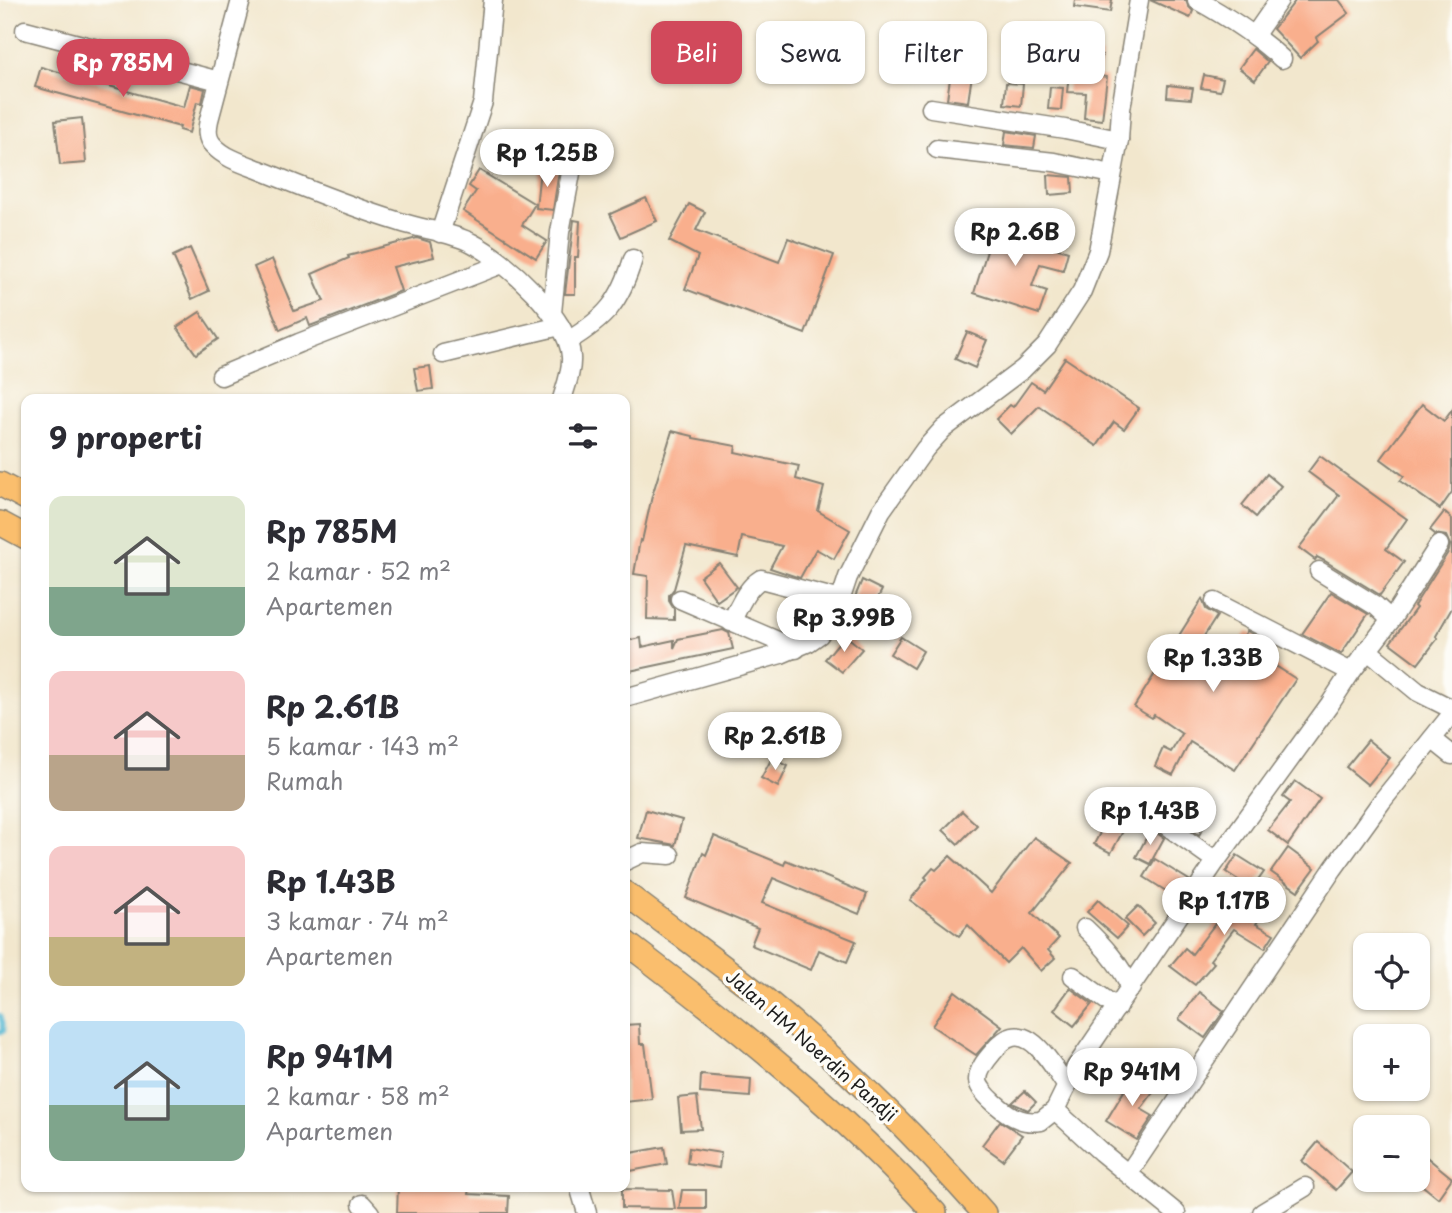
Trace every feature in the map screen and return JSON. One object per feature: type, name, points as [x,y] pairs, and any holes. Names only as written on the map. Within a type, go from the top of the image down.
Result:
[{"type":"main road","points":[[0,484],[21,495]]},
{"type":"main road","points":[[0,523],[21,534]]},
{"type":"main road","name":"Jalan HM Noerdin Pandji","points":[[630,897],[766,1000],[888,1110],[984,1213]]},
{"type":"main road","name":"Jalan HM Noerdin Pandji","points":[[630,946],[744,1035],[810,1091],[896,1170],[935,1213]]},
{"type":"street","points":[[440,233],[483,102],[494,0]]},
{"type":"street","points":[[630,697],[752,664],[796,649],[819,635],[828,625],[841,600],[848,577],[881,510],[925,449],[943,429],[1023,369],[1047,345],[1082,291],[1098,251],[1119,140],[1121,108],[1139,0]]},
{"type":"street","points":[[1198,0],[1254,36],[1282,59]]},
{"type":"street","points":[[1254,36],[1279,0]]},
{"type":"street","points":[[235,2],[207,133],[212,144],[220,151],[309,190],[384,217],[474,244],[502,264],[560,327]]},
{"type":"street","points":[[25,30],[219,81]]},
{"type":"street","points":[[931,108],[1119,140]]},
{"type":"street","points":[[937,149],[1042,160],[1112,174]]},
{"type":"street","points":[[563,394],[571,357],[560,327],[560,232],[571,173]]},
{"type":"street","points":[[443,354],[603,315],[617,300],[633,260]]},
{"type":"street","points":[[221,376],[502,264]]},
{"type":"street","points":[[1066,1085],[1035,1046],[1018,1035],[1009,1036],[998,1045],[979,1074],[981,1088],[1012,1116],[1035,1122],[1046,1118],[1055,1110],[1066,1085],[1216,861],[1367,650],[1391,621],[1439,545]]},
{"type":"street","points":[[1319,571],[1376,606],[1391,621]]},
{"type":"street","points":[[731,622],[746,595],[761,579],[841,600]]},
{"type":"street","points":[[680,599],[796,649]]},
{"type":"street","points":[[1215,602],[1351,672]]},
{"type":"street","points":[[1367,650],[1418,692],[1452,709]]},
{"type":"street","points":[[1128,1174],[1333,869],[1381,802],[1452,714]]},
{"type":"street","points":[[1432,740],[1452,755]]},
{"type":"street","points":[[1143,809],[1216,861]]},
{"type":"street","points":[[630,859],[642,853],[670,855]]},
{"type":"street","points":[[1085,928],[1118,964],[1131,988]]},
{"type":"street","points":[[1073,976],[1118,1008]]},
{"type":"street","points":[[1055,1110],[1177,1213]]},
{"type":"street","points":[[1262,1213],[1305,1187]]},
{"type":"street","points":[[581,1192],[587,1213]]},
{"type":"building","points":[[1075,0],[1112,0],[1110,12],[1074,7]]},
{"type":"building","points":[[1150,0],[1186,0],[1193,11],[1190,18]]},
{"type":"building","points":[[1296,0],[1339,0],[1349,13],[1316,38],[1318,41],[1300,58],[1273,29]]},
{"type":"building","points":[[1253,49],[1268,62],[1255,80],[1239,68]]},
{"type":"building","points":[[41,67],[184,107],[190,85],[205,89],[202,103],[197,102],[189,133],[179,130],[180,127],[35,87]]},
{"type":"building","points":[[1204,75],[1223,79],[1220,91],[1201,88]]},
{"type":"building","points":[[1107,77],[1102,120],[1084,118],[1086,93],[1067,92],[1068,84],[1105,84]]},
{"type":"building","points":[[949,84],[971,84],[968,102],[947,99]]},
{"type":"building","points":[[1006,84],[1023,84],[1021,106],[1004,104]]},
{"type":"building","points":[[1168,85],[1193,88],[1191,99],[1167,97]]},
{"type":"building","points":[[1050,87],[1063,88],[1061,110],[1048,109]]},
{"type":"building","points":[[82,118],[86,163],[60,165],[55,121]]},
{"type":"building","points":[[1006,131],[1036,136],[1034,148],[1004,145]]},
{"type":"building","points":[[540,169],[559,171],[553,210],[536,208]]},
{"type":"building","points":[[479,170],[535,204],[522,225],[547,241],[536,258],[463,211],[476,191],[469,186]]},
{"type":"building","points":[[1048,175],[1072,177],[1073,193],[1049,195]]},
{"type":"building","points":[[646,198],[657,221],[621,237],[610,214]]},
{"type":"building","points":[[689,204],[705,212],[696,230],[779,262],[788,238],[834,255],[805,334],[685,289],[698,256],[669,241]]},
{"type":"building","points":[[574,220],[580,221],[578,257],[575,257],[575,294],[565,294]]},
{"type":"building","points":[[984,225],[1068,252],[1063,270],[1040,264],[1032,286],[1047,291],[1039,314],[974,293],[987,251],[976,248]]},
{"type":"building","points":[[417,238],[430,242],[434,257],[393,267],[401,291],[310,326],[307,318],[280,330],[254,267],[272,259],[294,311],[324,301],[312,274],[349,258],[348,256]]},
{"type":"building","points":[[190,248],[209,291],[192,299],[173,256]]},
{"type":"building","points":[[200,312],[218,339],[196,354],[177,327]]},
{"type":"building","points":[[967,332],[987,340],[975,368],[955,359]]},
{"type":"building","points":[[1065,358],[1139,408],[1124,429],[1114,422],[1097,446],[1039,406],[1011,434],[996,419],[1010,405],[1013,407],[1031,382],[1043,390]]},
{"type":"building","points":[[430,366],[433,389],[418,391],[414,368]]},
{"type":"building","points":[[1422,404],[1444,421],[1452,410],[1452,492],[1440,509],[1400,481],[1404,476],[1381,459]]},
{"type":"building","points":[[672,431],[736,446],[735,452],[799,466],[796,479],[824,487],[818,511],[850,530],[834,559],[816,549],[800,578],[770,568],[782,546],[742,537],[738,557],[686,546],[674,589],[669,595],[674,609],[674,620],[647,619],[648,576],[634,574],[640,540],[642,541],[652,496]]},
{"type":"building","points":[[1320,456],[1407,519],[1386,549],[1404,562],[1380,595],[1325,561],[1317,557],[1315,560],[1299,548],[1339,495],[1308,472]]},
{"type":"building","points":[[1267,474],[1281,486],[1256,517],[1242,505]]},
{"type":"building","points":[[1444,512],[1452,519],[1452,608],[1436,636],[1438,638],[1418,664],[1390,643],[1416,608],[1414,606],[1449,551],[1450,545],[1446,536],[1430,530]]},
{"type":"building","points":[[719,563],[737,587],[717,601],[700,577]]},
{"type":"building","points":[[862,580],[882,590],[865,623],[848,614]]},
{"type":"building","points":[[1331,592],[1368,614],[1341,654],[1302,634]]},
{"type":"building","points":[[1202,599],[1206,609],[1217,616],[1201,641],[1229,659],[1247,631],[1265,641],[1257,654],[1296,679],[1235,770],[1190,742],[1173,775],[1155,766],[1163,748],[1171,752],[1182,734],[1154,715],[1152,718],[1134,707]]},
{"type":"building","points":[[723,630],[729,633],[733,649],[630,671],[630,640],[641,638],[642,647],[674,640],[674,648],[678,639]]},
{"type":"building","points":[[845,635],[862,649],[842,672],[825,659]]},
{"type":"building","points":[[901,637],[923,651],[913,668],[890,654]]},
{"type":"building","points":[[1368,740],[1390,758],[1368,785],[1346,767]]},
{"type":"building","points":[[772,758],[788,766],[778,787],[761,778]]},
{"type":"building","points":[[1295,781],[1320,799],[1288,845],[1268,830],[1290,802],[1283,797]]},
{"type":"building","points":[[1184,791],[1215,808],[1199,835],[1170,814]]},
{"type":"building","points":[[1120,796],[1134,803],[1133,813],[1111,853],[1094,844]]},
{"type":"building","points":[[646,810],[682,820],[675,845],[638,838]]},
{"type":"building","points":[[962,811],[977,825],[958,844],[943,830]]},
{"type":"building","points":[[1151,829],[1164,838],[1150,864],[1136,857]]},
{"type":"building","points":[[714,836],[784,865],[786,860],[867,894],[859,914],[773,878],[762,903],[856,941],[847,962],[819,950],[811,970],[751,945],[758,928],[686,898],[703,853],[706,855]]},
{"type":"building","points":[[1034,837],[1072,863],[1032,913],[1059,938],[1048,950],[1055,958],[1041,971],[1021,948],[1006,963],[968,925],[959,936],[910,900],[933,868],[936,870],[950,856],[991,893]]},
{"type":"building","points":[[1288,848],[1315,868],[1298,891],[1271,872]]},
{"type":"building","points":[[1237,855],[1264,872],[1252,889],[1226,872]]},
{"type":"building","points":[[1155,859],[1189,880],[1177,898],[1144,877]]},
{"type":"building","points":[[1240,891],[1266,908],[1256,924],[1274,934],[1265,948],[1234,929],[1210,960],[1214,963],[1195,985],[1170,966],[1185,948],[1192,954]]},
{"type":"building","points":[[1098,900],[1128,926],[1117,938],[1087,912]]},
{"type":"building","points":[[1138,906],[1155,923],[1142,936],[1125,919]]},
{"type":"building","points":[[1070,988],[1092,1004],[1074,1026],[1054,1010]]},
{"type":"building","points":[[955,991],[1002,1026],[976,1055],[932,1026]]},
{"type":"building","points":[[1199,992],[1224,1011],[1205,1038],[1179,1019]]},
{"type":"building","points":[[639,1024],[640,1044],[645,1044],[652,1099],[630,1101],[630,1025]]},
{"type":"building","points":[[1132,1074],[1155,1090],[1141,1109],[1153,1116],[1137,1140],[1106,1121],[1124,1091],[1121,1089]]},
{"type":"building","points":[[701,1075],[751,1079],[750,1097],[700,1093]]},
{"type":"building","points":[[1025,1091],[1036,1102],[1028,1110],[1012,1103]]},
{"type":"building","points":[[697,1096],[701,1129],[681,1130],[678,1098]]},
{"type":"building","points":[[1000,1121],[1022,1135],[1003,1160],[982,1145]]},
{"type":"building","points":[[1318,1142],[1352,1172],[1336,1190],[1302,1161]]},
{"type":"building","points":[[664,1147],[667,1164],[630,1171],[630,1153]]},
{"type":"building","points":[[689,1148],[721,1153],[719,1168],[687,1163]]},
{"type":"building","points":[[1430,1160],[1452,1178],[1438,1198],[1430,1192]]},
{"type":"building","points":[[630,1189],[672,1190],[675,1209],[622,1208],[622,1192],[630,1192]]},
{"type":"building","points":[[682,1190],[706,1190],[706,1209],[679,1209]]},
{"type":"building","points":[[398,1192],[469,1192],[509,1196],[508,1213],[397,1213]]},
{"type":"waterway","points":[[0,1015],[4,1031],[0,1032]]}]
